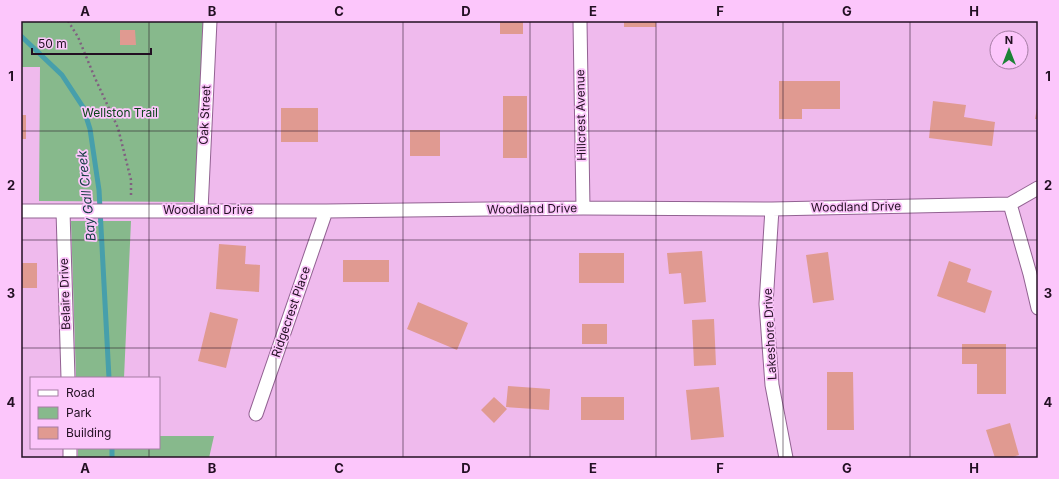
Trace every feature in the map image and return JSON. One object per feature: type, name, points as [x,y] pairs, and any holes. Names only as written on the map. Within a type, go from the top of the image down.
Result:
[{"type":"street","name":"Oak Street","points":[[201,210],[210,21]]},
{"type":"street","name":"Hillcrest Avenue","points":[[580,21],[583,208]]},
{"type":"street","name":"Woodland Drive","points":[[21,211],[326,211],[583,208],[772,209],[1010,204],[1038,188]]},
{"type":"street","points":[[1010,204],[1038,308]]},
{"type":"street","name":"Lakeshore Drive","points":[[772,209],[766,304],[772,385],[786,458]]},
{"type":"street","name":"Belaire Drive","points":[[63,211],[68,377]]},
{"type":"street","name":"Ridgecrest Place","points":[[256,414],[326,211]]},
{"type":"path","points":[[68,21],[78,37],[118,128],[131,180],[131,211]]},
{"type":"green space","name":"Wellston Trail","points":[[21,21],[204,21],[196,202],[39,201],[40,67],[21,67]]},
{"type":"green space","points":[[71,221],[131,221],[124,377],[76,377]]},
{"type":"green space","points":[[160,436],[214,436],[209,458],[78,458],[78,449],[160,449]]},
{"type":"building","points":[[500,21],[523,21],[523,34],[500,34]]},
{"type":"building","points":[[624,21],[656,21],[656,27],[624,27]]},
{"type":"building","points":[[120,30],[135,30],[136,45],[120,45]]},
{"type":"building","points":[[779,81],[840,81],[840,109],[802,109],[802,119],[779,119]]},
{"type":"building","points":[[503,96],[527,96],[527,158],[503,158]]},
{"type":"building","points":[[933,101],[966,105],[964,117],[995,122],[992,146],[929,138]]},
{"type":"building","points":[[281,108],[318,108],[318,142],[281,142]]},
{"type":"building","points":[[1037,108],[1038,119],[1035,119]]},
{"type":"building","points":[[21,115],[26,115],[26,139],[21,139]]},
{"type":"building","points":[[410,130],[440,130],[440,156],[410,156]]},
{"type":"building","points":[[219,244],[246,246],[245,264],[260,265],[259,292],[216,289]]},
{"type":"building","points":[[702,251],[706,302],[684,304],[681,273],[669,274],[667,253]]},
{"type":"building","points":[[828,252],[834,300],[813,303],[806,255]]},
{"type":"building","points":[[579,253],[624,253],[624,283],[579,283]]},
{"type":"building","points":[[343,260],[389,260],[389,282],[343,282]]},
{"type":"building","points":[[949,261],[971,269],[967,282],[992,291],[985,313],[937,296]]},
{"type":"building","points":[[21,263],[37,263],[37,288],[21,288]]},
{"type":"building","points":[[418,302],[468,323],[457,350],[407,329]]},
{"type":"building","points":[[210,312],[238,319],[226,368],[198,361]]},
{"type":"building","points":[[714,319],[716,365],[694,366],[692,320]]},
{"type":"building","points":[[582,324],[607,324],[607,344],[582,344]]},
{"type":"building","points":[[962,344],[1006,344],[1006,394],[977,394],[977,364],[962,364]]},
{"type":"building","points":[[827,372],[853,372],[854,430],[827,430]]},
{"type":"building","points":[[508,386],[550,389],[549,410],[506,407]]},
{"type":"building","points":[[719,387],[724,437],[691,440],[686,390]]},
{"type":"building","points":[[494,397],[507,409],[494,423],[481,410]]},
{"type":"building","points":[[581,397],[624,397],[624,420],[581,420]]},
{"type":"building","points":[[1010,423],[1019,455],[1010,458],[995,458],[986,430]]},
{"type":"waterway","name":"Bay Gall Creek","points":[[21,36],[62,75],[83,107],[90,129],[99,190],[109,377]]},
{"type":"waterway","name":"Bay Gall Creek","points":[[112,449],[112,458]]}]
